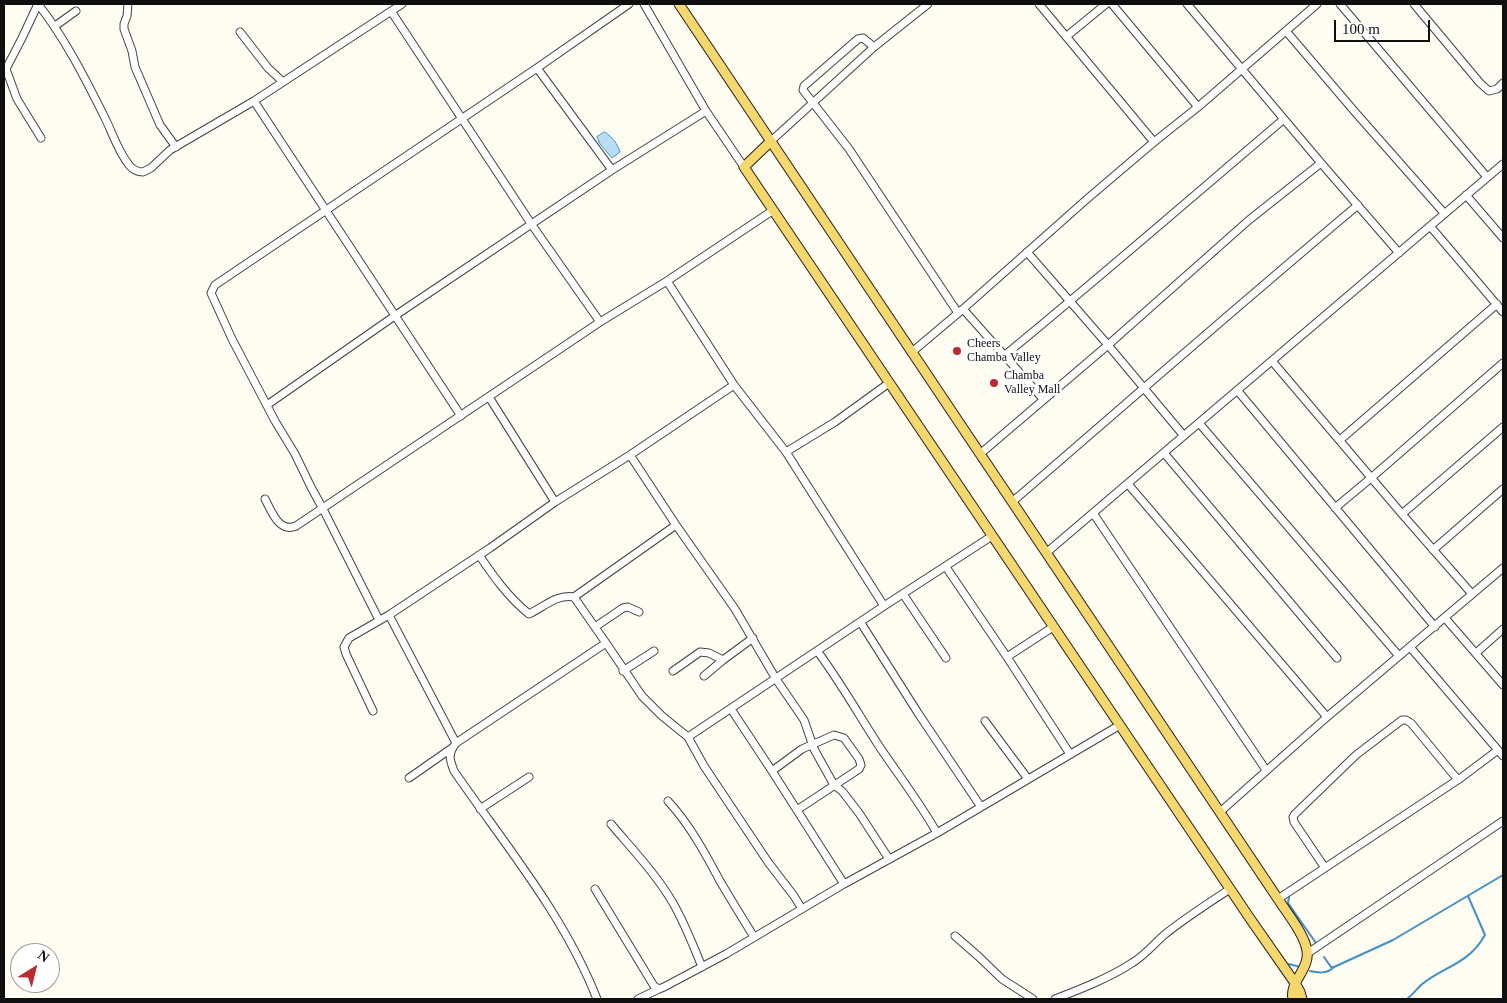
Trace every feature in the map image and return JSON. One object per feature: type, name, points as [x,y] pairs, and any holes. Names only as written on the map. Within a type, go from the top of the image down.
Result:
[{"type":"main road","points":[[679,4],[1220,812],[1304,941],[1308,952],[1305,964],[1292,993],[1293,999]]},
{"type":"main road","points":[[770,142],[744,167],[1295,984],[1302,999]]},
{"type":"street","points":[[41,138],[17,99],[5,70],[38,4],[55,26],[103,114],[121,153],[130,166],[138,172],[147,171],[166,153],[254,101],[402,4]]},
{"type":"street","points":[[128,4],[124,29],[132,51],[135,67],[160,125],[176,147]]},
{"type":"street","points":[[379,620],[311,488],[296,454],[284,437],[224,322],[212,293],[212,288],[629,4]]},
{"type":"street","points":[[644,4],[706,111],[744,167]]},
{"type":"street","points":[[770,142],[874,46],[928,4]]},
{"type":"street","points":[[1039,4],[1154,142]]},
{"type":"street","points":[[1067,36],[1106,4]]},
{"type":"street","points":[[1112,4],[1198,107]]},
{"type":"street","points":[[1187,4],[1399,253]]},
{"type":"street","points":[[912,352],[1154,142],[1198,107],[1318,4]]},
{"type":"street","points":[[1340,4],[1487,177]]},
{"type":"street","points":[[1414,4],[1489,91],[1497,89],[1503,83]]},
{"type":"street","points":[[55,26],[76,11]]},
{"type":"street","points":[[391,11],[532,225],[600,322]]},
{"type":"street","points":[[1286,31],[1444,213]]},
{"type":"street","points":[[240,32],[268,68],[282,82]]},
{"type":"street","points":[[874,46],[863,38],[858,39],[804,86],[803,90],[864,172],[961,311],[1005,355],[1043,399]]},
{"type":"street","points":[[537,68],[612,170]]},
{"type":"street","points":[[254,101],[461,416]]},
{"type":"street","points":[[267,404],[612,170],[706,111]]},
{"type":"street","points":[[1005,355],[1070,302],[1284,119]]},
{"type":"street","points":[[980,454],[1250,220],[1321,163]]},
{"type":"street","points":[[1046,553],[1466,194],[1503,165]]},
{"type":"street","points":[[1466,194],[1503,238]]},
{"type":"street","points":[[1012,502],[1358,205]]},
{"type":"street","points":[[266,499],[281,525],[288,528],[296,526],[600,322],[667,281],[772,211]]},
{"type":"street","points":[[1430,226],[1503,312]]},
{"type":"street","points":[[1027,252],[1184,436]]},
{"type":"street","points":[[667,281],[734,385],[786,452],[884,606]]},
{"type":"street","points":[[1340,440],[1497,304]]},
{"type":"street","points":[[1272,361],[1472,594]]},
{"type":"street","points":[[1335,508],[1503,363]]},
{"type":"street","points":[[786,452],[835,422],[889,383]]},
{"type":"street","points":[[373,711],[346,654],[344,646],[348,638],[389,615],[555,502],[630,455],[734,385]]},
{"type":"street","points":[[1237,390],[1435,627]]},
{"type":"street","points":[[489,397],[555,502]]},
{"type":"street","points":[[1199,423],[1399,656]]},
{"type":"street","points":[[1402,514],[1503,427]]},
{"type":"street","points":[[1164,453],[1338,658]]},
{"type":"street","points":[[630,455],[735,609],[776,678],[804,720],[820,764],[834,785],[842,791],[859,813],[889,858]]},
{"type":"street","points":[[1128,484],[1327,717]]},
{"type":"street","points":[[1433,550],[1503,489]]},
{"type":"street","points":[[1093,513],[1266,770]]},
{"type":"street","points":[[479,555],[502,589],[518,606],[529,614],[556,598],[564,596],[574,597],[676,524]]},
{"type":"street","points":[[688,737],[992,536]]},
{"type":"street","points":[[946,567],[1070,754]]},
{"type":"street","points":[[1220,812],[1327,717],[1503,568]]},
{"type":"street","points":[[903,594],[946,658]]},
{"type":"street","points":[[574,597],[623,671],[642,696],[662,716],[688,737],[704,766],[802,909]]},
{"type":"street","points":[[595,627],[624,608],[628,607],[639,612]]},
{"type":"street","points":[[389,615],[455,745]]},
{"type":"street","points":[[1445,618],[1503,685]]},
{"type":"street","points":[[861,623],[981,807]]},
{"type":"street","points":[[1007,657],[1053,627]]},
{"type":"street","points":[[1476,653],[1503,630]]},
{"type":"street","points":[[704,676],[753,638]]},
{"type":"street","points":[[409,778],[606,643]]},
{"type":"street","points":[[1278,899],[1500,753],[1410,647]]},
{"type":"street","points":[[623,671],[654,651]]},
{"type":"street","points":[[673,671],[700,652],[705,651],[723,660]]},
{"type":"street","points":[[818,652],[937,832]]},
{"type":"street","points":[[731,709],[844,884]]},
{"type":"street","points":[[1325,868],[1294,822],[1293,817],[1356,754],[1402,720],[1411,723],[1458,780]]},
{"type":"street","points":[[985,721],[1028,779]]},
{"type":"street","points":[[638,999],[702,967],[1120,725]]},
{"type":"street","points":[[772,771],[802,749],[834,735],[844,738],[859,759],[861,765],[859,769],[797,810]]},
{"type":"street","points":[[455,745],[450,756],[454,771],[554,914],[582,966],[596,999]]},
{"type":"street","points":[[480,809],[528,777]]},
{"type":"street","points":[[668,801],[698,842],[754,937]]},
{"type":"street","points":[[1308,952],[1503,821]]},
{"type":"street","points":[[611,824],[657,878],[673,903],[702,967]]},
{"type":"street","points":[[595,889],[654,986],[658,989]]},
{"type":"street","points":[[1056,999],[1132,964],[1193,913],[1230,889]]},
{"type":"street","points":[[954,936],[1002,979],[1033,999]]},
{"type":"water","points":[[605,132],[618,146],[620,152],[612,158],[600,144],[597,137]]},
{"type":"waterway","points":[[1310,971],[1329,971],[1393,940],[1503,875]]},
{"type":"waterway","points":[[1407,999],[1421,985],[1471,953],[1485,935],[1468,896]]},
{"type":"waterway","points":[[1289,897],[1288,903],[1316,943]]},
{"type":"waterway","points":[[1324,957],[1331,967],[1334,967]]},
{"type":"waterway","points":[[1289,964],[1300,967]]},
{"type":"place","name":"Cheers Chamba Valley","points":[[957,351]]},
{"type":"place","name":"Chamba Valley Mall","points":[[994,383]]}]
